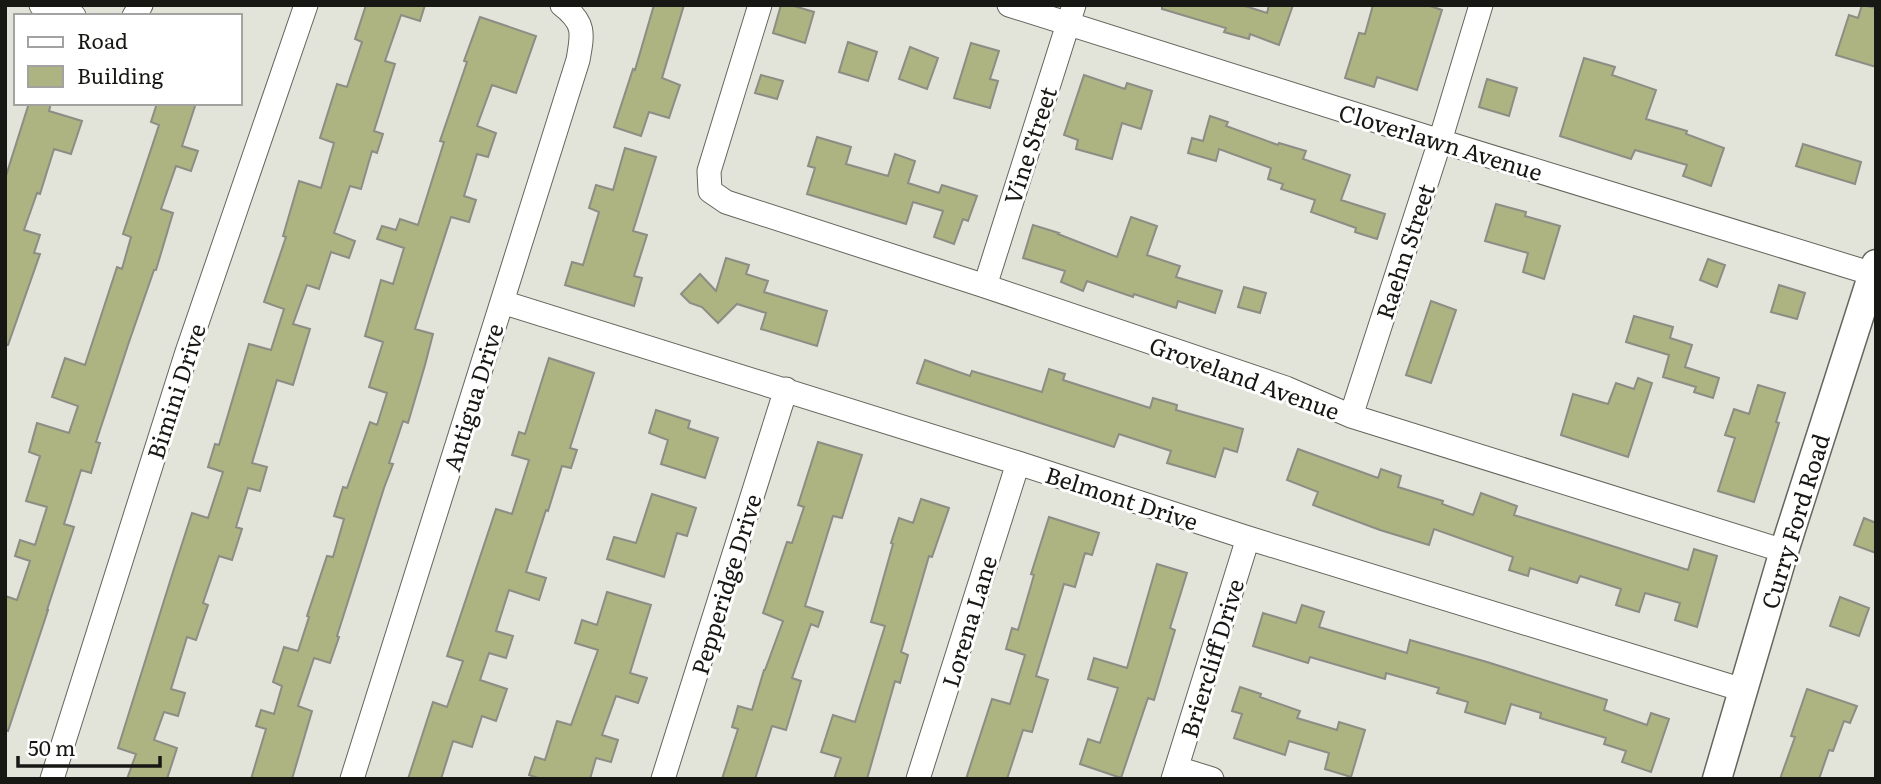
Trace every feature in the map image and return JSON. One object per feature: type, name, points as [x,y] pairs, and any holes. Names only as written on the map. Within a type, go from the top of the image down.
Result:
[{"type":"street","points":[[41,5],[68,14]]},
{"type":"street","name":"Bimini Drive","points":[[52,779],[187,352],[306,5]]},
{"type":"street","name":"Groveland Avenue","points":[[760,5],[709,171],[710,191],[726,202],[985,285],[1286,388],[1351,416],[1784,551]]},
{"type":"street","name":"Cloverlawn Avenue","points":[[1009,5],[1071,15],[1440,141],[1874,269]]},
{"type":"street","name":"Raehn Street","points":[[1351,416],[1481,5]]},
{"type":"street","name":"Antigua Drive","points":[[352,779],[578,60],[582,36],[568,10]]},
{"type":"street","name":"Vine Street","points":[[985,285],[1071,15]]},
{"type":"street","name":"Curry Ford Road","points":[[1717,779],[1784,551],[1870,303],[1874,269]]},
{"type":"street","name":"Belmont Drive","points":[[502,302],[786,389],[1248,538],[1743,690]]},
{"type":"street","name":"Pepperidge Drive","points":[[663,779],[786,389]]},
{"type":"street","name":"Lorena Lane","points":[[918,779],[1018,463]]},
{"type":"street","name":"Briercliff Drive","points":[[1175,773],[1248,538]]},
{"type":"street","points":[[1175,773],[1212,779]]},
{"type":"building","points":[[366,5],[425,5],[420,21],[401,15],[385,61],[395,64],[374,131],[383,134],[377,153],[372,151],[361,189],[350,186],[334,233],[355,241],[349,258],[331,252],[319,289],[307,285],[293,324],[310,329],[293,385],[277,380],[252,463],[267,467],[260,491],[248,488],[236,527],[242,529],[232,560],[219,556],[203,603],[208,605],[196,640],[187,637],[171,689],[185,693],[178,716],[164,712],[154,740],[177,748],[167,779],[127,779],[136,754],[118,748],[192,513],[208,518],[223,472],[208,467],[215,444],[219,445],[249,344],[271,350],[284,309],[264,302],[286,237],[283,236],[299,181],[321,188],[334,143],[320,138],[337,84],[347,87],[362,42],[355,39]]},
{"type":"building","points":[[654,5],[684,5],[662,78],[680,85],[669,118],[649,112],[641,136],[614,127],[633,69],[635,70]]},
{"type":"building","points":[[781,5],[814,12],[805,43],[773,33]]},
{"type":"building","points":[[1162,5],[1242,5],[1267,13],[1269,5],[1293,5],[1279,45],[1250,34],[1249,39],[1224,32],[1226,28],[1162,9]]},
{"type":"building","points":[[1373,5],[1427,5],[1442,10],[1417,90],[1377,77],[1374,87],[1345,78],[1359,33],[1365,34]]},
{"type":"building","points":[[1862,5],[1876,8],[1876,67],[1836,55],[1849,15],[1858,18]]},
{"type":"building","points":[[480,17],[536,36],[516,93],[492,85],[477,126],[496,133],[488,157],[477,154],[464,196],[476,200],[469,222],[451,217],[415,329],[433,334],[425,365],[408,423],[403,421],[389,463],[393,464],[330,663],[314,658],[298,706],[312,711],[292,779],[251,779],[266,729],[256,726],[261,710],[274,714],[282,686],[273,682],[284,647],[298,651],[327,556],[333,557],[344,519],[334,516],[343,487],[347,488],[370,422],[377,425],[387,393],[369,387],[383,342],[365,336],[381,280],[393,284],[404,248],[377,239],[382,226],[396,230],[400,219],[418,225],[444,142],[440,141]]},
{"type":"building","points":[[848,42],[877,52],[868,81],[839,72]]},
{"type":"building","points":[[971,43],[999,51],[990,79],[998,81],[990,108],[954,98]]},
{"type":"building","points":[[910,47],[938,58],[927,89],[899,79]]},
{"type":"building","points":[[1584,58],[1615,67],[1612,75],[1656,90],[1646,119],[1687,131],[1686,134],[1724,148],[1711,186],[1683,176],[1687,165],[1635,150],[1631,159],[1560,136]]},
{"type":"building","points":[[761,75],[783,81],[777,99],[755,93]]},
{"type":"building","points":[[1084,75],[1125,89],[1127,83],[1152,91],[1141,129],[1122,123],[1112,159],[1076,149],[1078,140],[1064,135]]},
{"type":"building","points":[[1487,79],[1517,88],[1509,116],[1479,107]]},
{"type":"building","points":[[28,105],[50,105],[49,111],[82,121],[71,154],[54,149],[40,194],[37,193],[24,230],[40,235],[34,253],[40,254],[8,345],[5,345],[5,179]]},
{"type":"building","points":[[156,105],[195,105],[182,146],[198,151],[191,171],[176,166],[161,209],[173,213],[96,442],[100,443],[91,473],[81,470],[64,524],[74,527],[8,731],[5,730],[5,596],[17,600],[30,561],[15,556],[20,540],[35,545],[47,507],[26,501],[40,456],[29,452],[37,423],[69,433],[78,406],[52,397],[65,358],[85,365],[117,267],[122,269],[131,237],[123,234],[159,125],[151,122]]},
{"type":"building","points":[[1210,116],[1228,122],[1226,126],[1278,145],[1279,143],[1306,151],[1303,159],[1350,175],[1341,200],[1385,214],[1377,239],[1355,232],[1356,228],[1311,212],[1315,200],[1281,189],[1283,184],[1268,179],[1271,168],[1219,149],[1216,161],[1188,153],[1192,138],[1203,141]]},
{"type":"building","points":[[817,137],[851,147],[846,164],[888,176],[895,154],[915,161],[908,183],[939,193],[942,185],[977,196],[968,221],[963,219],[954,244],[934,237],[943,211],[913,202],[906,224],[807,194],[815,168],[808,166]]},
{"type":"building","points":[[1803,144],[1861,162],[1855,184],[1796,166]]},
{"type":"building","points":[[625,148],[656,157],[633,231],[647,235],[634,276],[642,278],[634,306],[565,285],[572,262],[583,265],[599,212],[589,208],[596,185],[613,190]]},
{"type":"building","points":[[1496,204],[1526,212],[1525,216],[1560,226],[1544,279],[1523,272],[1528,253],[1485,241]]},
{"type":"building","points":[[1131,217],[1157,226],[1147,255],[1180,266],[1176,277],[1222,291],[1215,313],[1178,301],[1176,308],[1087,281],[1083,291],[1061,282],[1065,271],[1023,258],[1033,225],[1117,257]]},
{"type":"building","points":[[726,258],[749,265],[746,274],[768,281],[764,292],[827,311],[817,346],[761,329],[766,313],[737,304],[718,323],[702,307],[690,303],[681,294],[700,274],[716,291]]},
{"type":"building","points":[[1708,259],[1725,265],[1717,287],[1700,280]]},
{"type":"building","points":[[1779,285],[1805,293],[1797,319],[1771,312]]},
{"type":"building","points":[[1244,287],[1266,293],[1260,313],[1238,307]]},
{"type":"building","points":[[1431,301],[1456,310],[1431,383],[1406,375]]},
{"type":"building","points":[[1634,316],[1673,327],[1670,338],[1692,345],[1685,367],[1719,378],[1713,398],[1694,392],[1696,387],[1663,377],[1669,355],[1626,342]]},
{"type":"building","points":[[549,358],[594,373],[570,448],[577,450],[571,468],[562,466],[526,572],[546,578],[539,600],[509,590],[496,631],[513,636],[506,658],[489,653],[480,680],[507,689],[496,721],[482,716],[472,747],[453,741],[441,779],[408,779],[433,702],[447,707],[463,661],[447,656],[496,509],[512,514],[529,460],[512,455],[519,432],[525,434]]},
{"type":"building","points":[[925,360],[970,376],[972,371],[1042,392],[1049,369],[1065,374],[1063,380],[1150,408],[1153,398],[1177,405],[1176,410],[1243,429],[1237,452],[1224,448],[1215,477],[1167,463],[1171,451],[1119,434],[1114,447],[917,383]]},
{"type":"building","points":[[1638,378],[1652,383],[1628,457],[1561,435],[1573,394],[1608,404],[1616,383],[1634,389]]},
{"type":"building","points":[[1758,385],[1785,393],[1776,422],[1779,423],[1754,502],[1718,491],[1735,438],[1725,435],[1734,409],[1749,414]]},
{"type":"building","points":[[656,410],[690,421],[688,428],[718,438],[705,478],[661,464],[668,440],[649,433]]},
{"type":"building","points":[[818,442],[862,455],[842,518],[833,516],[805,606],[823,612],[818,627],[811,624],[792,678],[801,681],[786,730],[772,726],[755,779],[722,779],[738,729],[732,727],[738,706],[752,710],[783,621],[763,613],[787,542],[792,543],[804,507],[798,505]]},
{"type":"building","points":[[1298,449],[1378,478],[1381,469],[1401,476],[1398,487],[1443,501],[1442,504],[1473,515],[1481,493],[1517,506],[1514,515],[1688,570],[1694,549],[1717,556],[1697,627],[1675,620],[1680,603],[1645,593],[1639,612],[1616,605],[1621,589],[1580,576],[1577,583],[1530,568],[1528,576],[1509,570],[1513,557],[1434,529],[1429,545],[1313,505],[1318,492],[1287,480]]},
{"type":"building","points":[[652,494],[696,508],[687,536],[677,533],[664,577],[607,559],[614,537],[636,543]]},
{"type":"building","points":[[921,499],[949,508],[932,557],[929,556],[901,652],[908,655],[900,683],[895,681],[867,779],[834,779],[841,758],[821,752],[833,715],[855,722],[885,626],[871,622],[893,544],[891,543],[899,518],[913,523]]},
{"type":"building","points":[[1049,517],[1099,533],[1092,555],[1085,553],[1075,587],[1064,584],[1036,676],[1048,680],[1032,732],[1023,730],[1007,779],[966,779],[992,699],[1010,704],[1025,655],[1006,649],[1012,628],[1018,630],[1034,575],[1031,574]]},
{"type":"building","points":[[1864,518],[1876,523],[1876,553],[1854,545]]},
{"type":"building","points":[[1157,564],[1187,573],[1170,628],[1175,630],[1154,700],[1148,698],[1121,778],[1080,764],[1088,739],[1100,743],[1118,688],[1088,679],[1094,658],[1127,668]]},
{"type":"building","points":[[607,592],[651,605],[630,673],[647,678],[638,703],[616,696],[602,735],[618,740],[611,762],[596,758],[590,779],[541,779],[529,775],[535,757],[545,760],[557,721],[571,725],[598,650],[575,643],[582,620],[597,625]]},
{"type":"building","points":[[1840,597],[1869,608],[1859,636],[1830,626]]},
{"type":"building","points":[[1302,605],[1324,612],[1319,627],[1407,653],[1410,640],[1487,662],[1607,700],[1604,710],[1647,725],[1651,713],[1669,719],[1651,772],[1622,762],[1626,751],[1604,744],[1606,738],[1540,718],[1541,713],[1511,704],[1505,724],[1465,712],[1468,702],[1437,693],[1439,688],[1386,673],[1385,679],[1310,657],[1308,663],[1253,646],[1263,613],[1296,623]]},
{"type":"building","points":[[1240,687],[1300,711],[1297,718],[1337,730],[1339,722],[1365,730],[1351,777],[1325,769],[1329,753],[1289,741],[1285,755],[1234,738],[1242,714],[1232,711]]},
{"type":"building","points":[[1807,689],[1857,706],[1850,723],[1844,721],[1833,751],[1829,750],[1819,779],[1780,779],[1795,737],[1791,736]]}]
